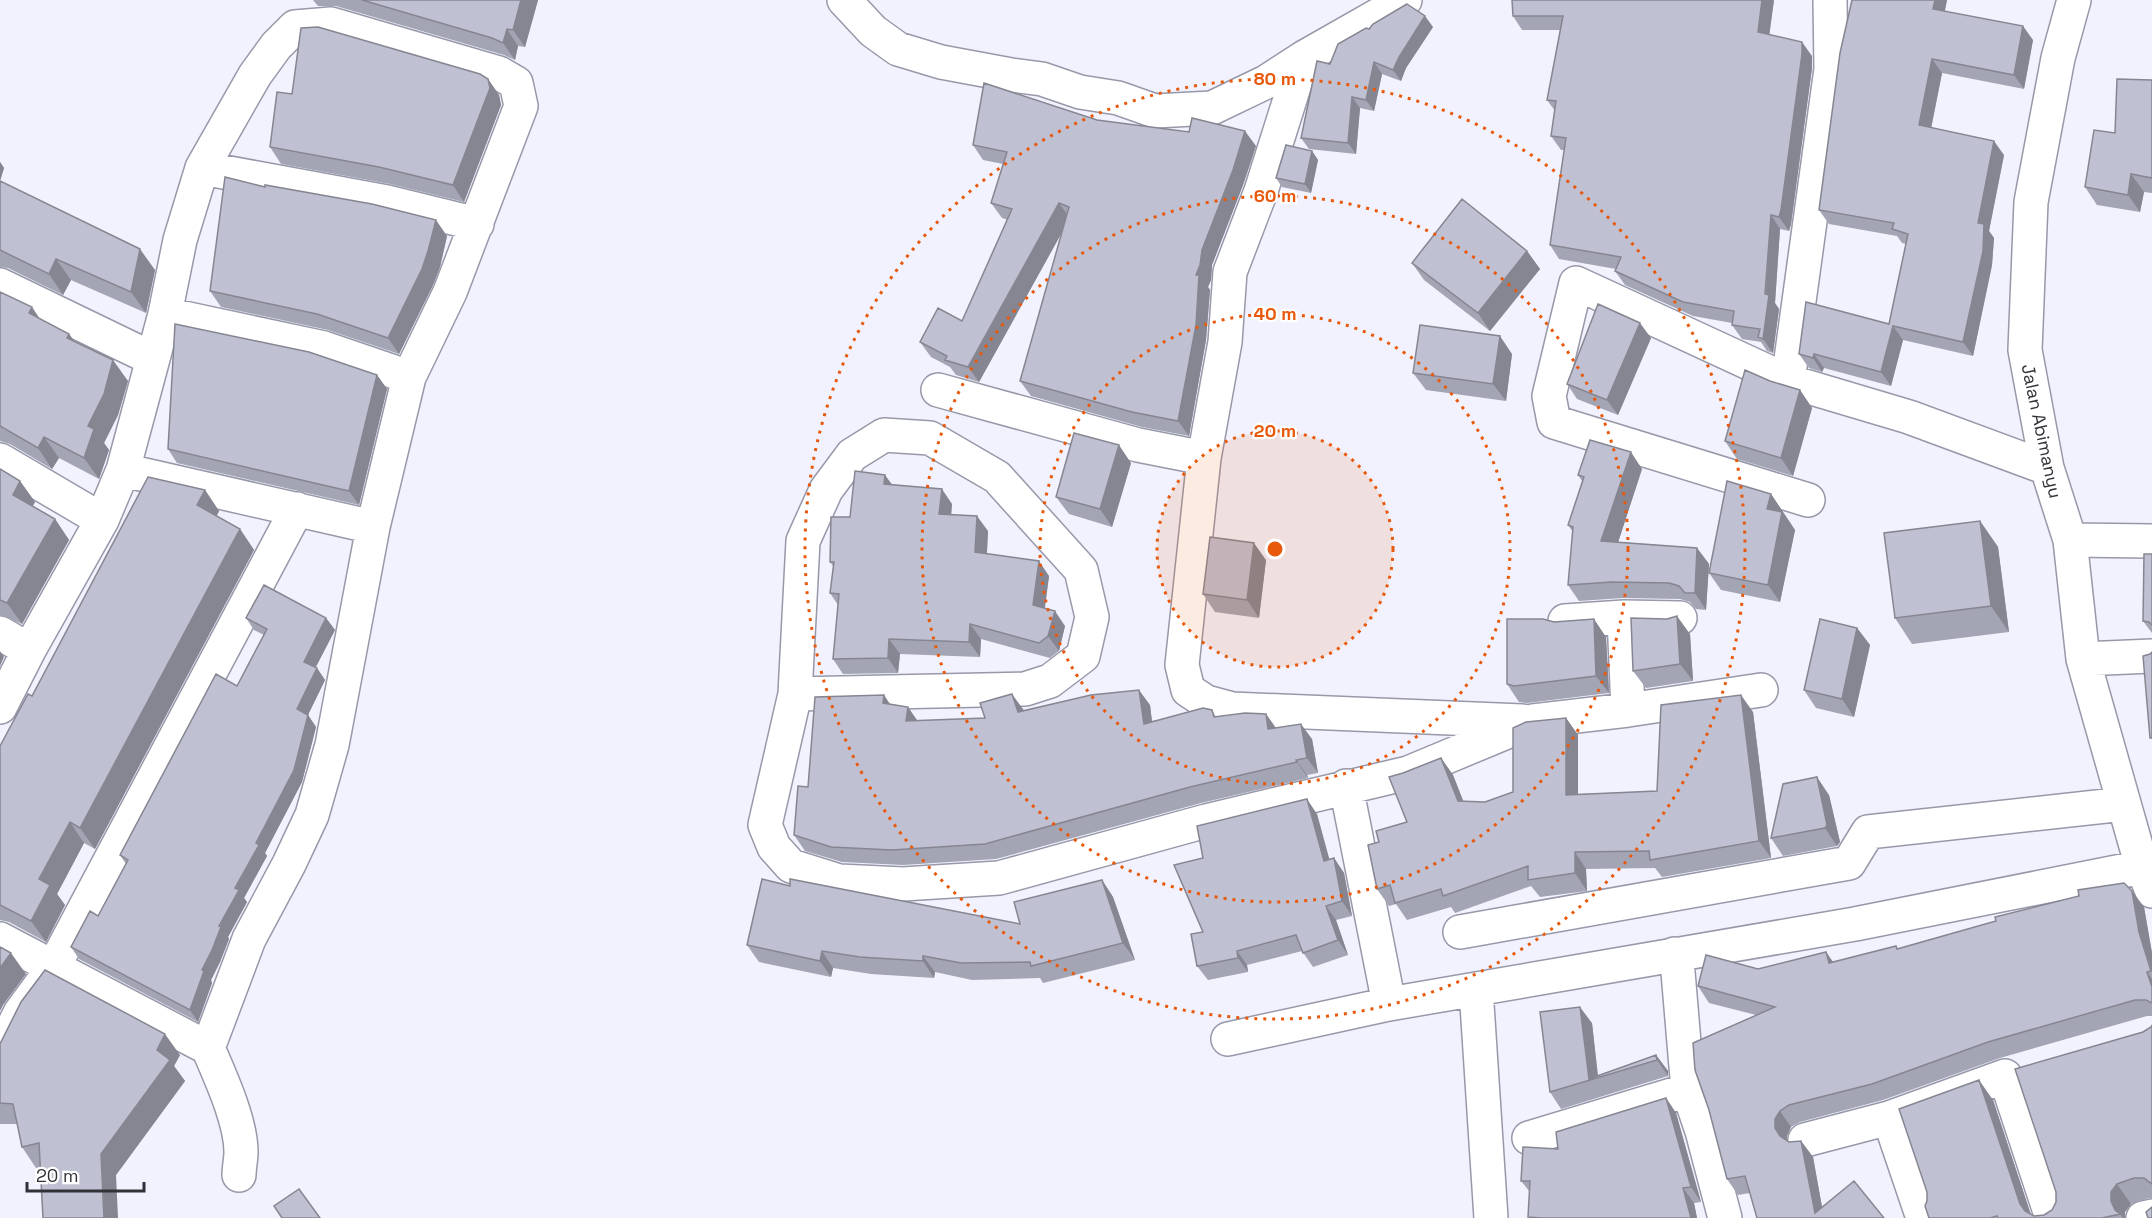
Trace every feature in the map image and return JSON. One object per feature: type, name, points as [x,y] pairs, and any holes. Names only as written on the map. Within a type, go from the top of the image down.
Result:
[{"type":"street","points":[[844,0],[873,31],[898,49],[941,62],[1042,79],[1080,92],[1118,98],[1155,111],[1212,108],[1266,82],[1303,58],[1405,0]]},
{"type":"street","points":[[1788,381],[1831,69],[1830,0]]},
{"type":"street","name":"Jalan Abimanyu","points":[[2074,0],[2058,58],[2031,202],[2025,350],[2047,468],[2070,540],[2083,659],[2147,879]]},
{"type":"street","points":[[0,707],[29,650],[102,520],[123,470],[165,314],[180,240],[202,168],[255,75],[276,46],[295,27],[331,24],[499,73],[516,83],[521,106],[450,292],[409,377],[374,527],[332,745],[312,814],[289,864],[249,939],[208,1048]]},
{"type":"street","points":[[1303,58],[1261,191],[1230,272],[1225,342],[1204,458],[1182,665],[1188,690],[1206,702],[1232,709],[1533,721],[1628,710],[1761,690]]},
{"type":"street","points":[[202,168],[387,202],[477,224]]},
{"type":"street","points":[[1808,500],[1554,422],[1549,396],[1576,283],[1788,381],[1909,417],[2047,468]]},
{"type":"street","points":[[0,285],[153,359]]},
{"type":"street","points":[[165,314],[324,348],[409,377]]},
{"type":"street","points":[[938,390],[1138,445],[1204,458]]},
{"type":"street","points":[[795,694],[1024,689],[1050,681],[1083,656],[1092,617],[1081,570],[997,477],[930,438],[884,435],[852,455],[826,490],[803,541],[795,694],[765,825],[774,848],[791,866],[839,881],[903,884],[999,879],[1206,821],[1408,773],[1533,721]]},
{"type":"street","points":[[0,460],[102,520]]},
{"type":"street","points":[[123,470],[374,527]]},
{"type":"street","points":[[0,1054],[20,1013],[53,968],[297,509]]},
{"type":"street","points":[[2070,540],[2152,541]]},
{"type":"street","points":[[1624,617],[1628,710]]},
{"type":"street","points":[[1566,621],[1624,617],[1680,618]]},
{"type":"street","points":[[0,633],[29,650]]},
{"type":"street","points":[[2083,659],[2152,656]]},
{"type":"street","points":[[1346,786],[1389,1004]]},
{"type":"street","points":[[1460,932],[1849,863],[1868,832],[2124,804]]},
{"type":"street","points":[[1228,1039],[1389,1004],[1674,954],[2147,879]]},
{"type":"street","points":[[0,939],[208,1048],[226,1090],[234,1119],[241,1150],[238,1175]]},
{"type":"street","points":[[1674,954],[1678,972],[1688,1090],[1702,1131],[1725,1218]]},
{"type":"street","points":[[1476,989],[1491,1218]]},
{"type":"street","points":[[1805,1140],[1888,1118],[2017,1073],[2052,1218]]},
{"type":"street","points":[[1529,1138],[1688,1090]]},
{"type":"street","points":[[1888,1118],[1923,1218]]},
{"type":"street","points":[[2143,1218],[2152,1216]]},
{"type":"building","points":[[362,0],[521,0],[513,30],[507,29],[503,43]]},
{"type":"building","points":[[1512,0],[1762,0],[1758,32],[1802,42],[1781,210],[1779,217],[1771,215],[1765,294],[1769,295],[1763,339],[1758,337],[1760,329],[1732,325],[1734,311],[1683,302],[1615,271],[1621,257],[1550,245],[1566,138],[1551,136],[1556,101],[1547,100],[1563,16],[1513,16]]},
{"type":"building","points":[[1852,0],[1935,0],[1933,9],[2023,26],[2014,75],[1932,59],[1919,125],[1994,141],[1978,223],[1984,224],[1983,251],[1963,342],[1893,326],[1881,372],[1814,354],[1813,358],[1799,354],[1806,302],[1889,324],[1908,234],[1892,229],[1894,223],[1819,210],[1840,53]]},
{"type":"building","points":[[1407,4],[1425,16],[1393,70],[1374,62],[1366,100],[1352,97],[1348,143],[1301,138],[1317,61],[1330,64],[1338,44],[1366,28],[1369,29],[1373,24]]},
{"type":"building","points":[[318,27],[480,74],[488,79],[490,88],[453,185],[379,167],[270,147],[277,92],[292,94],[301,28]]},
{"type":"building","points":[[2117,79],[2152,80],[2152,178],[2131,174],[2128,195],[2085,187],[2094,130],[2115,133]]},
{"type":"building","points":[[984,83],[1097,120],[1189,132],[1192,118],[1245,131],[1233,170],[1202,250],[1196,275],[1199,275],[1196,325],[1178,421],[1132,412],[1020,381],[1069,207],[1059,203],[968,367],[945,360],[947,356],[920,342],[938,308],[962,321],[1012,209],[991,203],[1007,152],[973,145]]},
{"type":"building","points":[[1286,145],[1312,151],[1305,184],[1276,178]]},
{"type":"building","points":[[225,177],[265,187],[265,185],[372,204],[436,220],[422,269],[388,338],[317,314],[210,291]]},
{"type":"building","points":[[0,181],[140,249],[131,292],[56,259],[49,274],[0,250]]},
{"type":"building","points":[[1462,199],[1527,251],[1478,313],[1412,263]]},
{"type":"building","points":[[0,292],[32,307],[29,313],[69,334],[67,338],[113,360],[104,394],[88,426],[94,429],[84,458],[44,437],[38,448],[0,426]]},
{"type":"building","points":[[1598,304],[1640,323],[1607,400],[1567,384]]},
{"type":"building","points":[[175,324],[309,352],[377,375],[349,491],[168,449]]},
{"type":"building","points":[[1420,325],[1500,336],[1493,384],[1413,373]]},
{"type":"building","points":[[1745,370],[1800,390],[1781,458],[1725,441]]},
{"type":"building","points":[[1074,433],[1119,445],[1100,509],[1056,497]]},
{"type":"building","points":[[1590,440],[1631,452],[1601,541],[1697,548],[1695,593],[1685,593],[1679,586],[1669,583],[1612,582],[1568,585],[1573,527],[1568,525],[1584,477],[1578,475]]},
{"type":"building","points":[[0,469],[20,481],[13,495],[55,519],[7,603],[0,600]]},
{"type":"building","points":[[855,471],[885,475],[884,484],[942,489],[939,514],[977,516],[975,552],[1039,561],[1033,605],[1055,611],[1048,636],[1039,643],[970,624],[969,642],[889,639],[888,658],[833,659],[839,594],[830,593],[834,562],[830,562],[831,517],[850,517]]},
{"type":"building","points":[[148,477],[205,490],[197,505],[240,529],[80,828],[70,822],[39,879],[50,885],[31,921],[0,905],[0,746],[28,694],[32,696]]},
{"type":"building","points":[[1727,481],[1771,494],[1767,509],[1782,512],[1768,585],[1709,573]]},
{"type":"building","points":[[1980,521],[1991,606],[1895,618],[1884,533]]},
{"type":"building","points":[[1210,537],[1254,543],[1247,600],[1203,594]]},
{"type":"building","points":[[2144,554],[2152,554],[2152,625],[2143,621]]},
{"type":"building","points":[[264,585],[326,618],[304,662],[317,668],[297,709],[308,715],[294,770],[256,843],[259,845],[235,888],[239,890],[219,926],[221,927],[202,970],[204,971],[190,1010],[71,947],[90,911],[98,916],[128,860],[120,855],[216,674],[237,686],[267,629],[246,618]]},
{"type":"building","points":[[1677,616],[1680,664],[1633,671],[1631,618],[1667,619]]},
{"type":"building","points":[[1507,619],[1543,619],[1554,622],[1594,619],[1596,676],[1514,686],[1507,684]]},
{"type":"building","points":[[1820,619],[1857,628],[1842,699],[1804,690]]},
{"type":"building","points":[[2152,652],[2152,738],[2150,738],[2143,656]]},
{"type":"building","points":[[1139,690],[1144,724],[1203,708],[1212,710],[1214,717],[1245,713],[1266,714],[1268,729],[1301,724],[1307,758],[1190,787],[985,844],[892,850],[831,847],[794,835],[798,786],[808,787],[815,697],[884,695],[883,703],[908,707],[906,721],[985,718],[980,703],[1012,694],[1018,712],[1091,695]]},
{"type":"building","points":[[1741,695],[1759,841],[1650,860],[1649,851],[1575,852],[1575,873],[1528,880],[1528,866],[1443,896],[1441,889],[1395,903],[1390,885],[1377,889],[1368,845],[1379,842],[1376,831],[1407,822],[1389,777],[1441,758],[1458,801],[1485,802],[1513,792],[1513,728],[1526,722],[1566,718],[1566,795],[1657,791],[1661,705]]},
{"type":"building","points":[[1817,777],[1827,825],[1825,828],[1771,838],[1783,784]]},
{"type":"building","points":[[1307,799],[1324,861],[1334,858],[1342,901],[1326,906],[1338,940],[1303,953],[1296,935],[1237,951],[1238,958],[1197,966],[1191,934],[1203,932],[1174,865],[1203,858],[1197,826]]},
{"type":"building","points":[[762,879],[790,886],[790,879],[1020,924],[1014,902],[1102,880],[1123,943],[1031,966],[1030,962],[961,963],[923,956],[923,961],[860,957],[822,951],[820,961],[747,945]]},
{"type":"building","points":[[2124,883],[2132,891],[2139,932],[2151,971],[2147,972],[2152,987],[2152,1003],[2146,1000],[2135,1000],[1988,1042],[1872,1084],[1789,1105],[1780,1111],[1775,1119],[1775,1128],[1780,1136],[1789,1142],[1801,1141],[1815,1213],[1854,1181],[1884,1218],[1757,1218],[1745,1176],[1727,1179],[1709,1110],[1695,1070],[1693,1043],[1775,1007],[1698,986],[1706,955],[1758,969],[1826,952],[1829,963],[1896,946],[1897,949],[1996,921],[1995,917],[2079,896],[2078,890]]},
{"type":"building","points":[[0,947],[11,953],[0,968]]},
{"type":"building","points":[[45,970],[165,1034],[157,1050],[170,1060],[101,1154],[104,1218],[43,1218],[39,1143],[22,1147],[13,1104],[0,1103],[0,1044],[21,1002]]},
{"type":"building","points":[[1580,1007],[1589,1079],[1656,1055],[1657,1060],[1550,1092],[1540,1012]]},
{"type":"building","points":[[2152,1025],[2152,1184],[2144,1178],[2134,1178],[2117,1184],[2111,1192],[2111,1201],[2115,1210],[2120,1214],[2102,1218],[1998,1218],[1997,1216],[1929,1218],[1925,1206],[1927,1192],[1899,1109],[1979,1080],[2020,1204],[2025,1211],[2034,1216],[2044,1215],[2052,1210],[2056,1202],[2056,1192],[2015,1069],[2143,1032]]},
{"type":"building","points":[[1666,1098],[1691,1187],[1683,1188],[1691,1218],[1528,1217],[1530,1181],[1521,1181],[1523,1147],[1558,1149],[1556,1132]]},
{"type":"building","points":[[299,1189],[320,1218],[282,1218],[274,1206]]},
{"type":"building","points":[[2152,1207],[2152,1218],[2148,1218],[2146,1212]]}]
